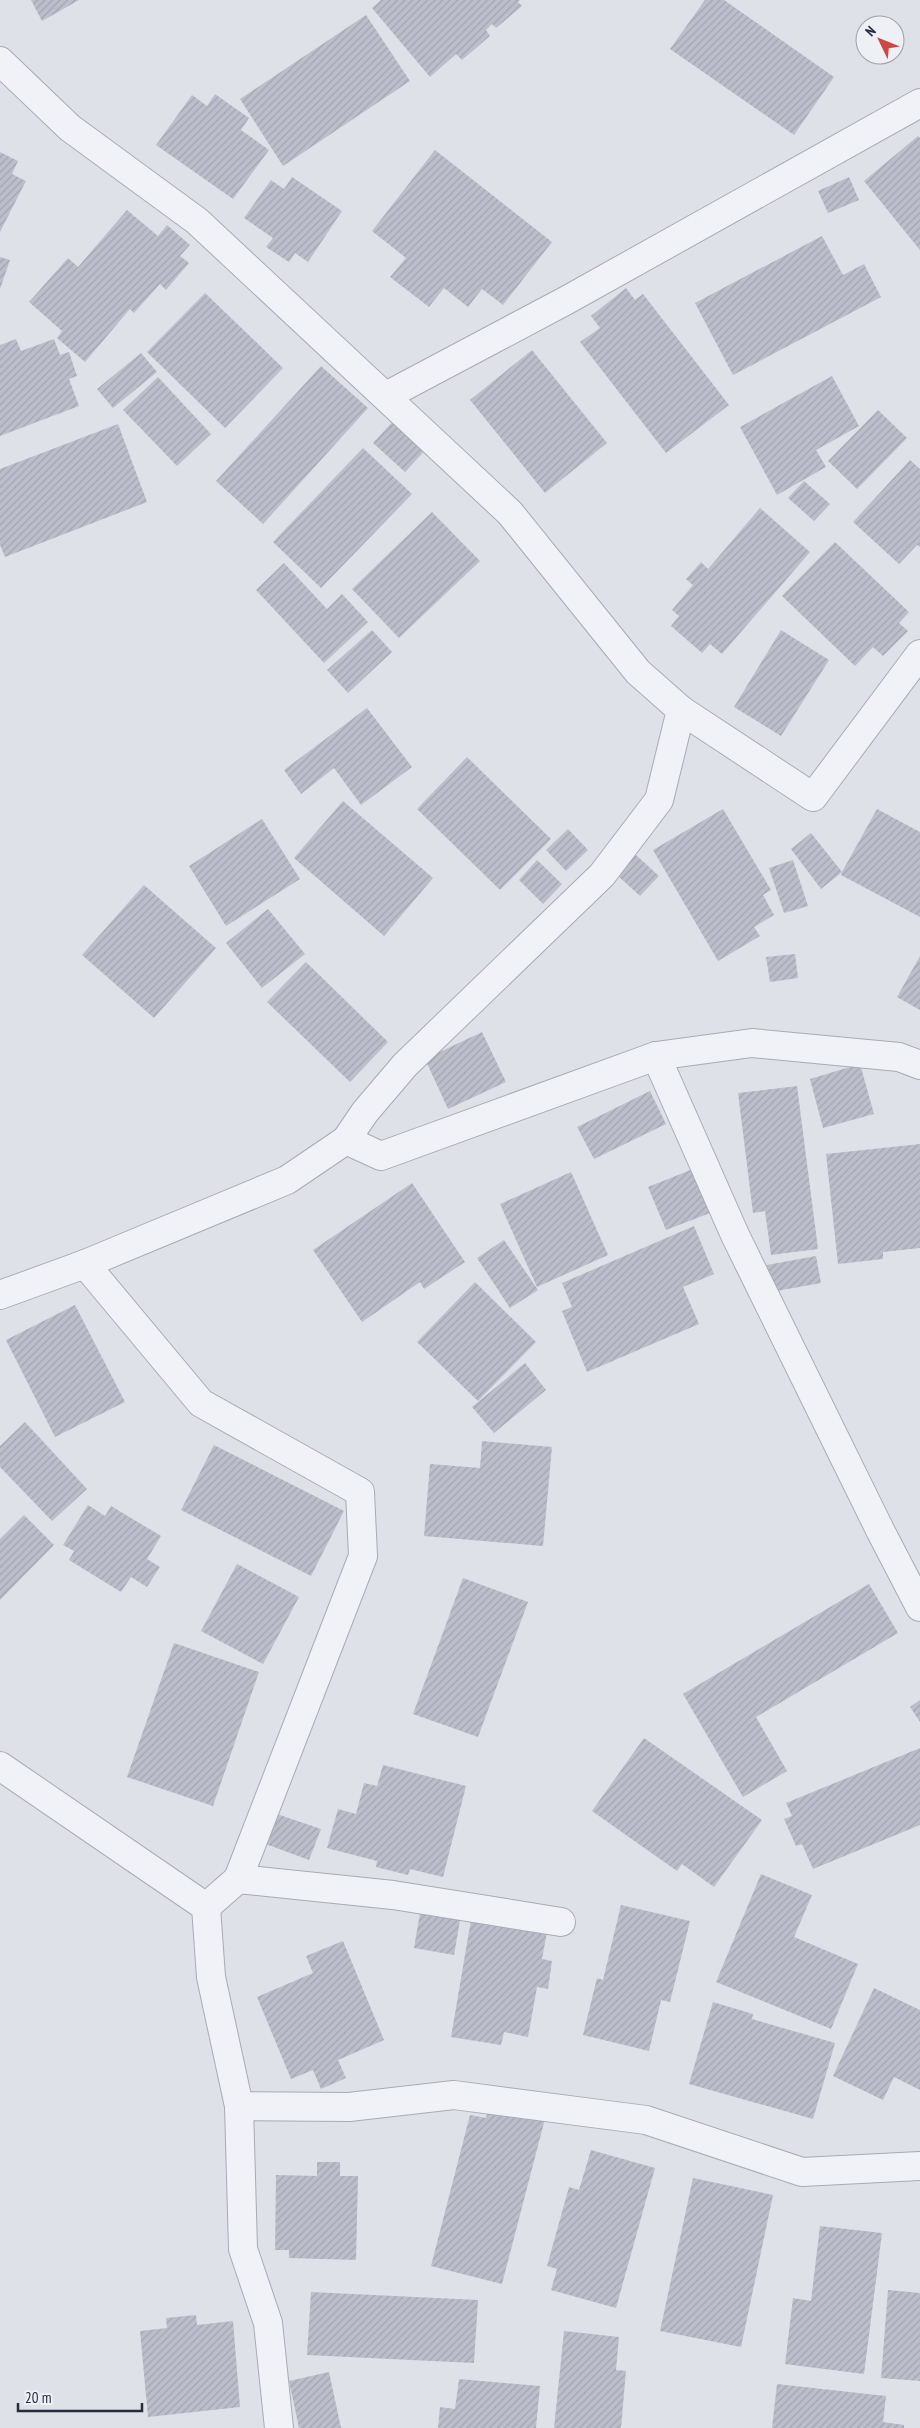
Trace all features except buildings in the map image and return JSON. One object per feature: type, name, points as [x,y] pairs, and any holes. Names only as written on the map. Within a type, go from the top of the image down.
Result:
[{"type":"street","points":[[0,61],[70,128],[197,222],[510,513],[638,672],[681,710],[813,797],[920,654]]},
{"type":"street","points":[[386,396],[567,300],[920,103]]},
{"type":"street","points":[[0,1295],[85,1264],[287,1180],[346,1140],[365,1112],[405,1065],[602,876],[659,800],[681,710]]},
{"type":"street","points":[[346,1140],[380,1156],[656,1056],[752,1043],[899,1057],[920,1064]]},
{"type":"street","points":[[656,1056],[735,1235],[875,1521],[920,1607]]},
{"type":"street","points":[[85,1264],[201,1402],[360,1492],[363,1556],[238,1879],[206,1907]]},
{"type":"street","points":[[0,1766],[206,1907]]},
{"type":"street","points":[[238,1879],[394,1895],[561,1922]]},
{"type":"street","points":[[206,1907],[211,1977],[239,2106],[243,2249],[268,2323],[279,2428]]},
{"type":"street","points":[[239,2106],[349,2107],[454,2095],[646,2120],[802,2172],[920,2166]]}]
